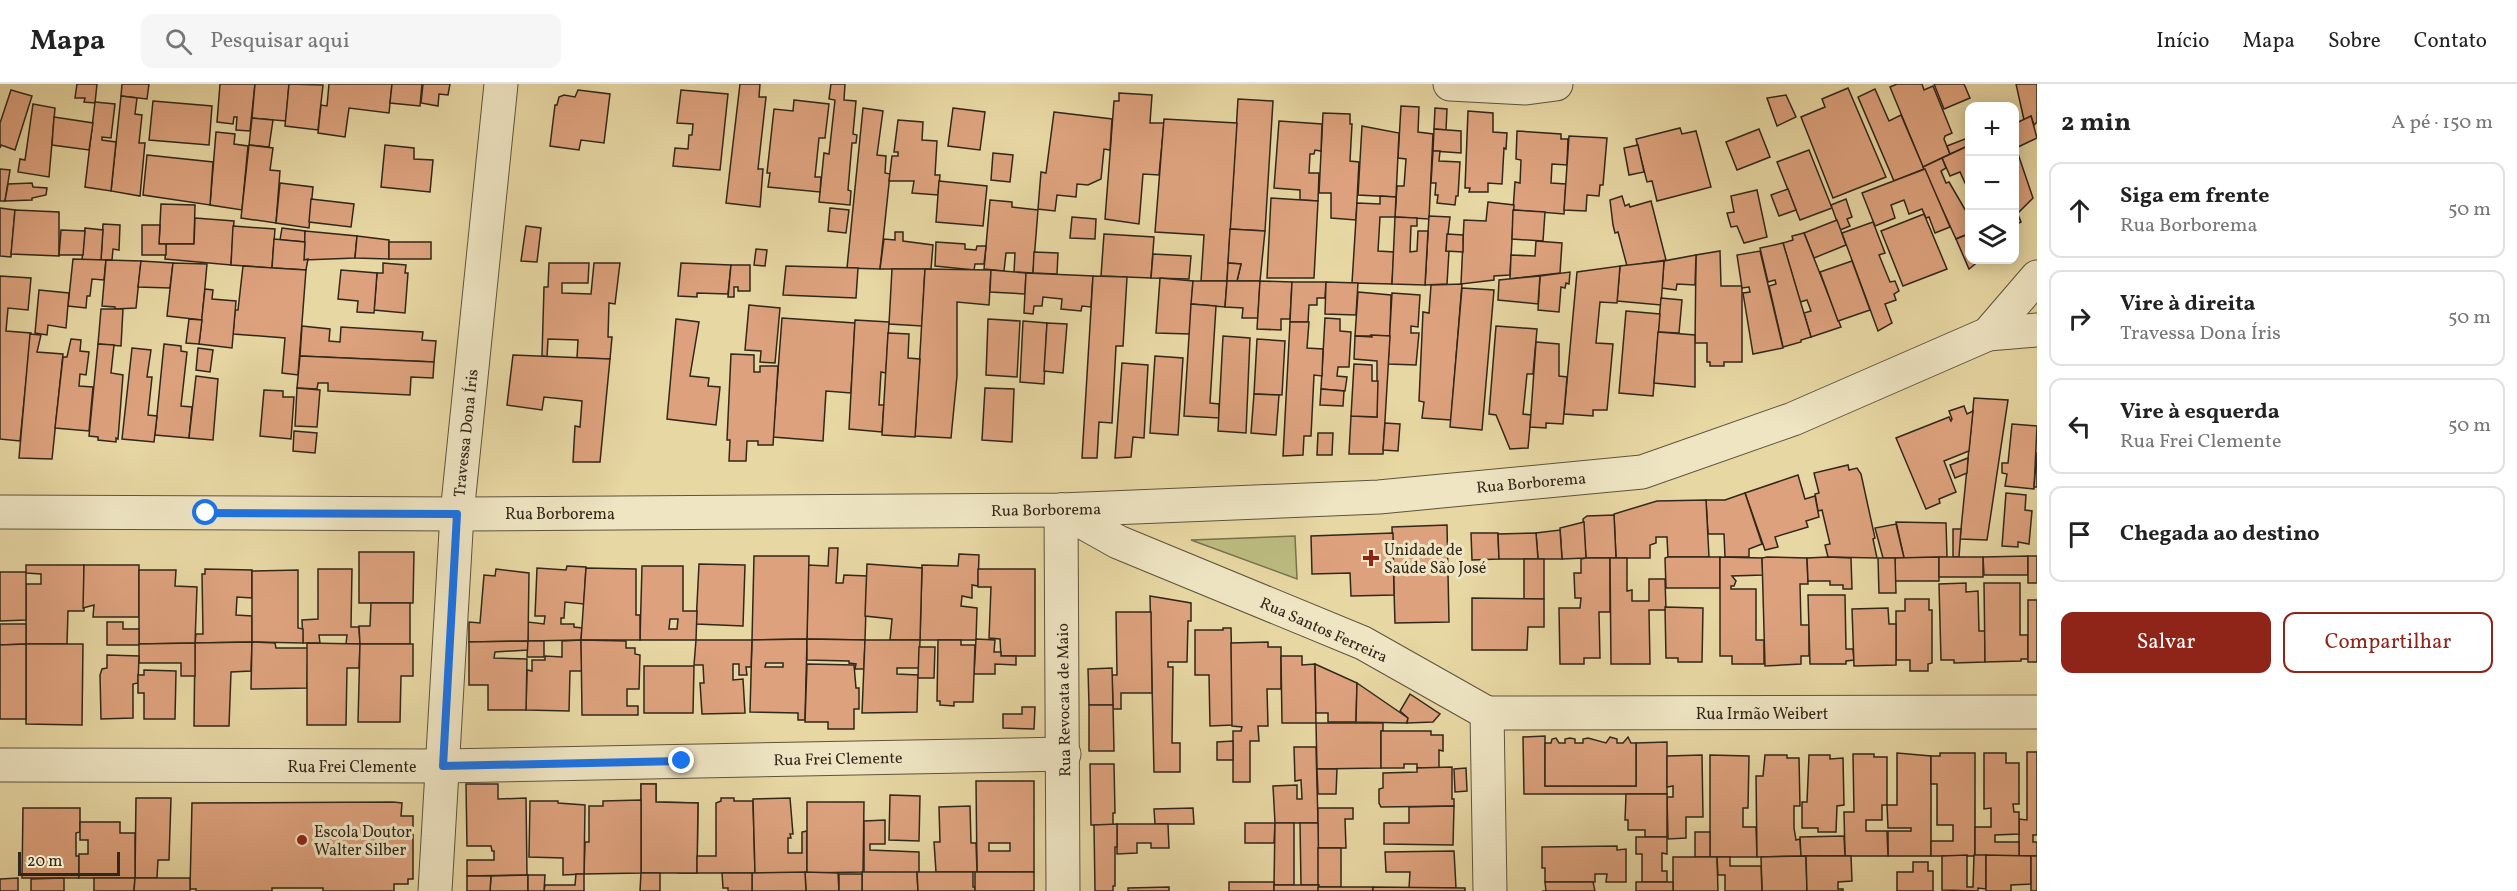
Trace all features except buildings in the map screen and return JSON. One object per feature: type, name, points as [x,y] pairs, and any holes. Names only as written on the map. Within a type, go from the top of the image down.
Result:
[{"type":"street","name":"Travessa Dona Íris","points":[[435,891],[457,514],[501,84]]},
{"type":"street","points":[[1450,84],[1526,87],[1556,84]]},
{"type":"street","name":"Rua Borborema","points":[[0,512],[457,514],[1061,510],[1379,497],[1642,472],[1793,419],[1988,334],[2037,277]]},
{"type":"street","points":[[1988,334],[2037,330]]},
{"type":"street","name":"Rua Santos Ferreira","points":[[1061,510],[1118,542],[1363,643],[1487,713]]},
{"type":"street","name":"Rua Revocata de Maio","points":[[1061,510],[1063,891]]},
{"type":"street","name":"Rua Irmão Weibert","points":[[1487,713],[2037,712]]},
{"type":"street","points":[[1487,713],[1491,891]]},
{"type":"street","name":"Rua Frei Clemente","points":[[0,765],[443,766],[1064,753]]},
{"type":"shaded area","points":[[1295,536],[1297,579],[1191,540]]},
{"type":"place","name":"Unidade de Saúde São José","points":[[1371,558]]},
{"type":"place","name":"Escola Doutor Walter Silber","points":[[302,840]]},
{"type":"route","points":[[206,513],[457,514],[443,766],[682,761]]}]
